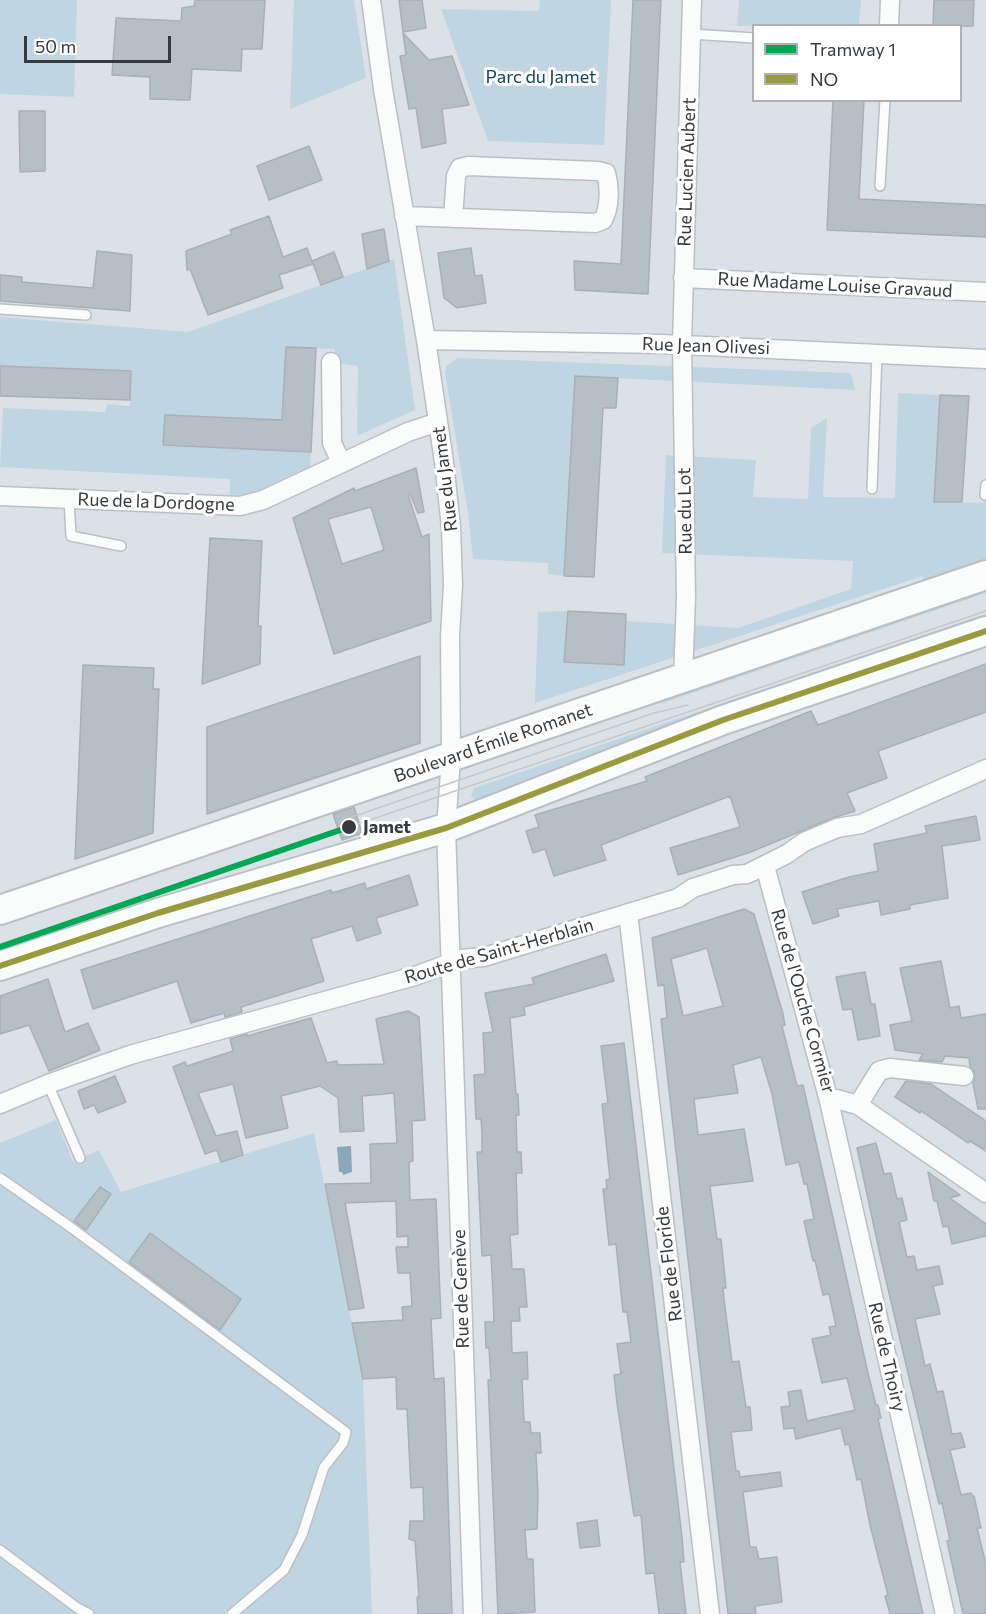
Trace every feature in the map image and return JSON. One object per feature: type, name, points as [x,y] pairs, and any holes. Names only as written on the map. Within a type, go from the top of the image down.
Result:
[{"type":"main road","name":"Boulevard Émile Romanet","points":[[0,910],[986,575]]},
{"type":"main road","points":[[0,966],[158,912],[446,828],[723,720],[986,632]]},
{"type":"street","name":"Rue du Jamet","points":[[371,0],[383,89],[426,340],[451,528],[453,585],[450,636],[451,758],[446,828],[449,964]]},
{"type":"street","name":"Rue Lucien Aubert","points":[[682,344],[692,0]]},
{"type":"street","points":[[889,24],[890,0]]},
{"type":"street","points":[[404,216],[453,218],[595,223],[603,220],[607,212],[606,173],[468,166],[460,168],[456,176],[453,218]]},
{"type":"street","name":"Rue Madame Louise Gravaud","points":[[684,279],[986,292]]},
{"type":"street","name":"Rue Jean Olivesi","points":[[426,340],[682,344],[986,359]]},
{"type":"street","name":"Rue du Lot","points":[[682,344],[686,597],[683,678]]},
{"type":"street","points":[[331,362],[332,443],[341,462]]},
{"type":"street","name":"Rue de la Dordogne","points":[[0,496],[240,506],[262,500],[341,462],[416,429],[438,422]]},
{"type":"street","name":"Route de Saint-Herblain","points":[[0,1104],[130,1055],[415,976],[461,959],[484,957],[678,898],[693,888],[734,875],[747,874],[765,866],[804,842],[837,828],[861,824],[986,769]]},
{"type":"street","name":"Rue de l'Ouche Cormier","points":[[765,866],[829,1101],[836,1100],[858,1106],[986,1193]]},
{"type":"street","name":"Rue de Floride","points":[[628,913],[710,1614]]},
{"type":"street","name":"Rue de Genève","points":[[449,964],[473,1614]]},
{"type":"street","points":[[858,1106],[879,1071],[890,1068],[964,1076]]},
{"type":"street","name":"Rue de Thoiry","points":[[829,1101],[945,1614]]},
{"type":"lane","points":[[691,34],[752,38]]},
{"type":"lane","points":[[880,186],[885,102]]},
{"type":"lane","points":[[0,309],[86,315]]},
{"type":"lane","points":[[872,489],[877,354]]},
{"type":"lane","points":[[986,485],[986,495]]},
{"type":"lane","points":[[69,499],[71,536],[121,546]]},
{"type":"lane","points":[[48,1084],[80,1158]]},
{"type":"lane","points":[[0,1178],[78,1233],[346,1432],[343,1443],[324,1467],[302,1535],[284,1570],[232,1614]]},
{"type":"lane","points":[[0,1550],[76,1610],[89,1614]]},
{"type":"green space","points":[[0,0],[77,0],[74,97],[0,94]]},
{"type":"green space","points":[[294,0],[354,0],[366,78],[290,109]]},
{"type":"green space","name":"Parc du Jamet","points":[[540,0],[611,0],[604,145],[488,141],[441,9],[539,11]]},
{"type":"green space","points":[[739,0],[861,0],[859,24],[737,26]]},
{"type":"green space","points":[[394,259],[415,410],[357,436],[358,366],[341,364],[334,349],[286,347],[282,420],[165,415],[164,445],[311,452],[310,466],[251,494],[230,495],[230,479],[0,467],[3,408],[105,412],[107,404],[130,406],[131,371],[0,366],[0,317],[188,332]]},
{"type":"green space","points":[[458,358],[851,373],[855,390],[575,376],[564,576],[548,574],[548,563],[473,559],[468,513],[445,373],[446,366]]},
{"type":"green space","points":[[898,393],[940,395],[934,501],[982,503],[986,497],[986,565],[922,587],[923,576],[535,703],[538,612],[568,611],[564,662],[624,664],[626,621],[738,628],[851,589],[853,561],[662,553],[666,455],[756,460],[753,497],[808,499],[811,428],[827,418],[823,497],[895,498]]},
{"type":"green space","points":[[986,586],[986,593],[660,704],[673,695]]},
{"type":"green space","points":[[986,614],[986,621],[477,802],[471,796],[474,788]]},
{"type":"green space","points":[[56,1120],[73,1162],[99,1150],[121,1192],[314,1133],[363,1379],[372,1614],[0,1614],[0,1143]]},
{"type":"shaded area","points":[[351,1146],[352,1172],[343,1175],[339,1172],[337,1147]]},
{"type":"building","points":[[195,0],[265,0],[262,49],[242,49],[241,71],[192,69],[190,100],[150,99],[150,77],[112,75],[116,18],[181,21],[182,8],[194,6]]},
{"type":"building","points":[[399,0],[422,0],[426,28],[403,32]]},
{"type":"building","points":[[633,0],[661,0],[648,294],[575,290],[574,261],[621,264]]},
{"type":"building","points":[[934,0],[974,0],[973,26],[933,24]]},
{"type":"building","points":[[403,33],[429,60],[452,56],[469,105],[442,109],[446,143],[422,148],[416,108],[409,109],[400,56],[406,55]]},
{"type":"building","points":[[833,102],[864,102],[859,199],[986,205],[986,237],[827,230]]},
{"type":"building","points":[[19,111],[45,111],[45,171],[20,172]]},
{"type":"building","points":[[309,146],[322,180],[269,200],[257,166]]},
{"type":"building","points":[[269,216],[283,257],[307,248],[313,264],[279,275],[283,288],[208,315],[190,269],[187,270],[186,251],[232,234],[230,230]]},
{"type":"building","points":[[384,229],[389,261],[367,269],[362,234]]},
{"type":"building","points":[[471,248],[475,276],[482,275],[486,303],[457,308],[444,298],[438,253]]},
{"type":"building","points":[[97,251],[132,255],[130,311],[0,301],[0,275],[22,277],[22,282],[93,288]]},
{"type":"building","points":[[334,252],[343,277],[321,285],[312,261]]},
{"type":"building","points":[[286,347],[316,348],[311,452],[163,445],[165,415],[282,420]]},
{"type":"building","points":[[0,366],[131,371],[130,400],[0,396]]},
{"type":"building","points":[[575,376],[618,378],[616,408],[603,408],[594,577],[564,576]]},
{"type":"building","points":[[940,395],[969,396],[962,502],[934,502]]},
{"type":"building","points":[[416,468],[424,512],[418,513],[410,494],[408,495],[422,537],[429,534],[431,621],[334,654],[293,518],[354,488],[355,491]],"holes":[[[371,507],[384,550],[342,564],[328,519]]]},
{"type":"building","points":[[210,538],[262,541],[258,626],[261,626],[260,664],[202,684]]},
{"type":"building","points":[[568,611],[626,614],[624,665],[564,662]]},
{"type":"building","points":[[420,656],[420,743],[207,814],[207,727]]},
{"type":"building","points":[[986,664],[986,712],[878,751],[887,778],[847,793],[855,811],[748,853],[678,875],[670,848],[740,827],[730,796],[601,845],[606,860],[554,876],[545,849],[533,853],[526,831],[539,827],[535,815],[647,781],[645,777],[811,711],[818,725]]},
{"type":"building","points":[[83,665],[154,668],[153,689],[159,689],[153,833],[75,859]]},
{"type":"building","points":[[354,807],[362,833],[342,840],[333,814]]},
{"type":"building","points":[[976,816],[980,840],[942,846],[948,898],[910,905],[910,909],[881,915],[879,901],[837,909],[839,916],[813,924],[802,892],[849,877],[878,871],[874,844],[927,833],[925,826]]},
{"type":"building","points":[[409,875],[418,905],[376,918],[381,933],[357,941],[352,926],[311,939],[324,981],[241,1007],[242,1012],[225,1017],[224,1013],[191,1023],[177,981],[93,1009],[81,970],[331,890],[332,893],[365,883],[366,889]]},
{"type":"building","points":[[744,909],[754,914],[783,1014],[785,1025],[782,1026],[797,1086],[803,1085],[868,1373],[881,1418],[878,1419],[923,1614],[890,1614],[885,1596],[888,1595],[861,1479],[857,1480],[849,1444],[845,1445],[841,1428],[796,1439],[794,1428],[784,1429],[781,1407],[790,1406],[788,1392],[801,1390],[807,1421],[855,1410],[847,1378],[822,1383],[812,1339],[831,1335],[829,1327],[836,1326],[829,1294],[823,1295],[804,1221],[814,1219],[807,1184],[804,1184],[799,1162],[786,1165],[772,1094],[761,1057],[733,1065],[738,1093],[694,1099],[698,1135],[744,1129],[753,1181],[710,1186],[717,1239],[721,1239],[726,1288],[723,1288],[732,1362],[739,1361],[746,1407],[750,1407],[752,1430],[731,1432],[736,1471],[739,1471],[740,1477],[780,1472],[782,1486],[743,1492],[750,1547],[756,1547],[759,1559],[777,1557],[782,1602],[755,1606],[756,1614],[728,1614],[661,1019],[667,1018],[664,985],[658,986],[652,938]],"holes":[[[707,948],[723,1006],[683,1016],[671,959]]]},
{"type":"building","points":[[606,954],[614,981],[524,1007],[525,1015],[510,1018],[516,1094],[518,1094],[517,1152],[521,1152],[522,1173],[516,1173],[518,1234],[510,1235],[512,1269],[524,1269],[527,1307],[519,1307],[520,1321],[511,1321],[512,1353],[527,1352],[528,1379],[522,1379],[524,1422],[530,1422],[531,1433],[540,1433],[541,1453],[536,1453],[537,1529],[525,1530],[527,1559],[533,1559],[535,1612],[498,1614],[488,1380],[491,1380],[485,1322],[494,1322],[493,1293],[491,1255],[482,1256],[477,1152],[482,1152],[482,1134],[481,1119],[476,1119],[474,1075],[485,1074],[483,1033],[493,1032],[485,993],[534,984],[532,978]]},
{"type":"building","points":[[941,961],[950,1008],[959,1006],[961,1018],[986,1014],[986,1109],[978,1109],[973,1083],[974,1072],[970,1067],[969,1058],[945,1056],[942,1062],[919,1060],[923,1054],[895,1050],[890,1025],[912,1021],[900,968]]},
{"type":"building","points":[[865,972],[871,1004],[875,1004],[880,1036],[858,1040],[852,1009],[843,1010],[836,977]]},
{"type":"building","points":[[48,979],[65,1032],[88,1023],[100,1050],[49,1071],[29,1025],[0,1034],[0,996]]},
{"type":"building","points":[[408,1011],[419,1017],[425,1120],[412,1121],[413,1161],[409,1162],[410,1200],[436,1199],[441,1318],[431,1319],[434,1379],[444,1378],[452,1614],[418,1614],[415,1541],[409,1539],[410,1521],[424,1521],[423,1487],[411,1488],[407,1409],[397,1409],[396,1377],[363,1379],[352,1323],[403,1320],[402,1307],[412,1306],[410,1273],[398,1273],[396,1247],[408,1247],[408,1236],[397,1237],[396,1201],[345,1203],[364,1308],[349,1310],[325,1184],[371,1183],[370,1144],[397,1143],[394,1093],[362,1096],[364,1131],[340,1132],[338,1098],[320,1086],[281,1096],[288,1128],[246,1138],[233,1084],[198,1093],[216,1136],[237,1131],[243,1155],[221,1162],[217,1150],[205,1154],[173,1067],[185,1062],[187,1066],[233,1051],[230,1039],[311,1018],[327,1063],[337,1061],[338,1065],[384,1064],[376,1019]]},
{"type":"building","points":[[624,1043],[682,1537],[684,1562],[680,1562],[686,1614],[659,1614],[654,1573],[646,1574],[641,1515],[634,1516],[617,1403],[614,1375],[621,1374],[617,1344],[631,1342],[627,1312],[623,1312],[616,1244],[609,1245],[603,1189],[607,1189],[606,1180],[610,1179],[602,1104],[608,1103],[601,1046]]},
{"type":"building","points":[[115,1076],[126,1102],[98,1113],[94,1105],[84,1109],[78,1091]]},
{"type":"building","points":[[906,1081],[931,1084],[986,1121],[986,1151],[970,1141],[968,1143],[921,1111],[920,1113],[895,1097]]},
{"type":"building","points":[[876,1143],[884,1174],[891,1173],[897,1199],[902,1198],[907,1220],[899,1222],[907,1257],[914,1256],[917,1270],[939,1266],[943,1284],[933,1286],[940,1314],[915,1319],[925,1366],[930,1364],[937,1392],[943,1391],[952,1434],[961,1433],[965,1447],[950,1450],[961,1495],[971,1493],[974,1496],[981,1528],[977,1528],[986,1564],[986,1614],[963,1614],[947,1541],[950,1540],[942,1503],[939,1504],[857,1148]]},
{"type":"building","points":[[928,1172],[960,1195],[950,1198],[986,1224],[986,1236],[952,1244],[948,1226],[943,1227],[937,1201],[934,1201]]},
{"type":"building","points":[[100,1187],[111,1194],[86,1230],[74,1221]]},
{"type":"building","points":[[150,1233],[241,1299],[220,1330],[129,1262]]},
{"type":"building","points":[[597,1520],[600,1546],[580,1548],[577,1523]]},
{"type":"tram line","points":[[349,827],[986,611]]},
{"type":"tram line","points":[[346,819],[654,713],[688,705]]},
{"type":"tram line","name":"1","points":[[0,947],[349,827]]},
{"type":"transit line","name":"NO","points":[[0,966],[158,913],[446,828],[723,720],[986,631]]},
{"type":"place","name":"Jamet","points":[[349,827]]}]
